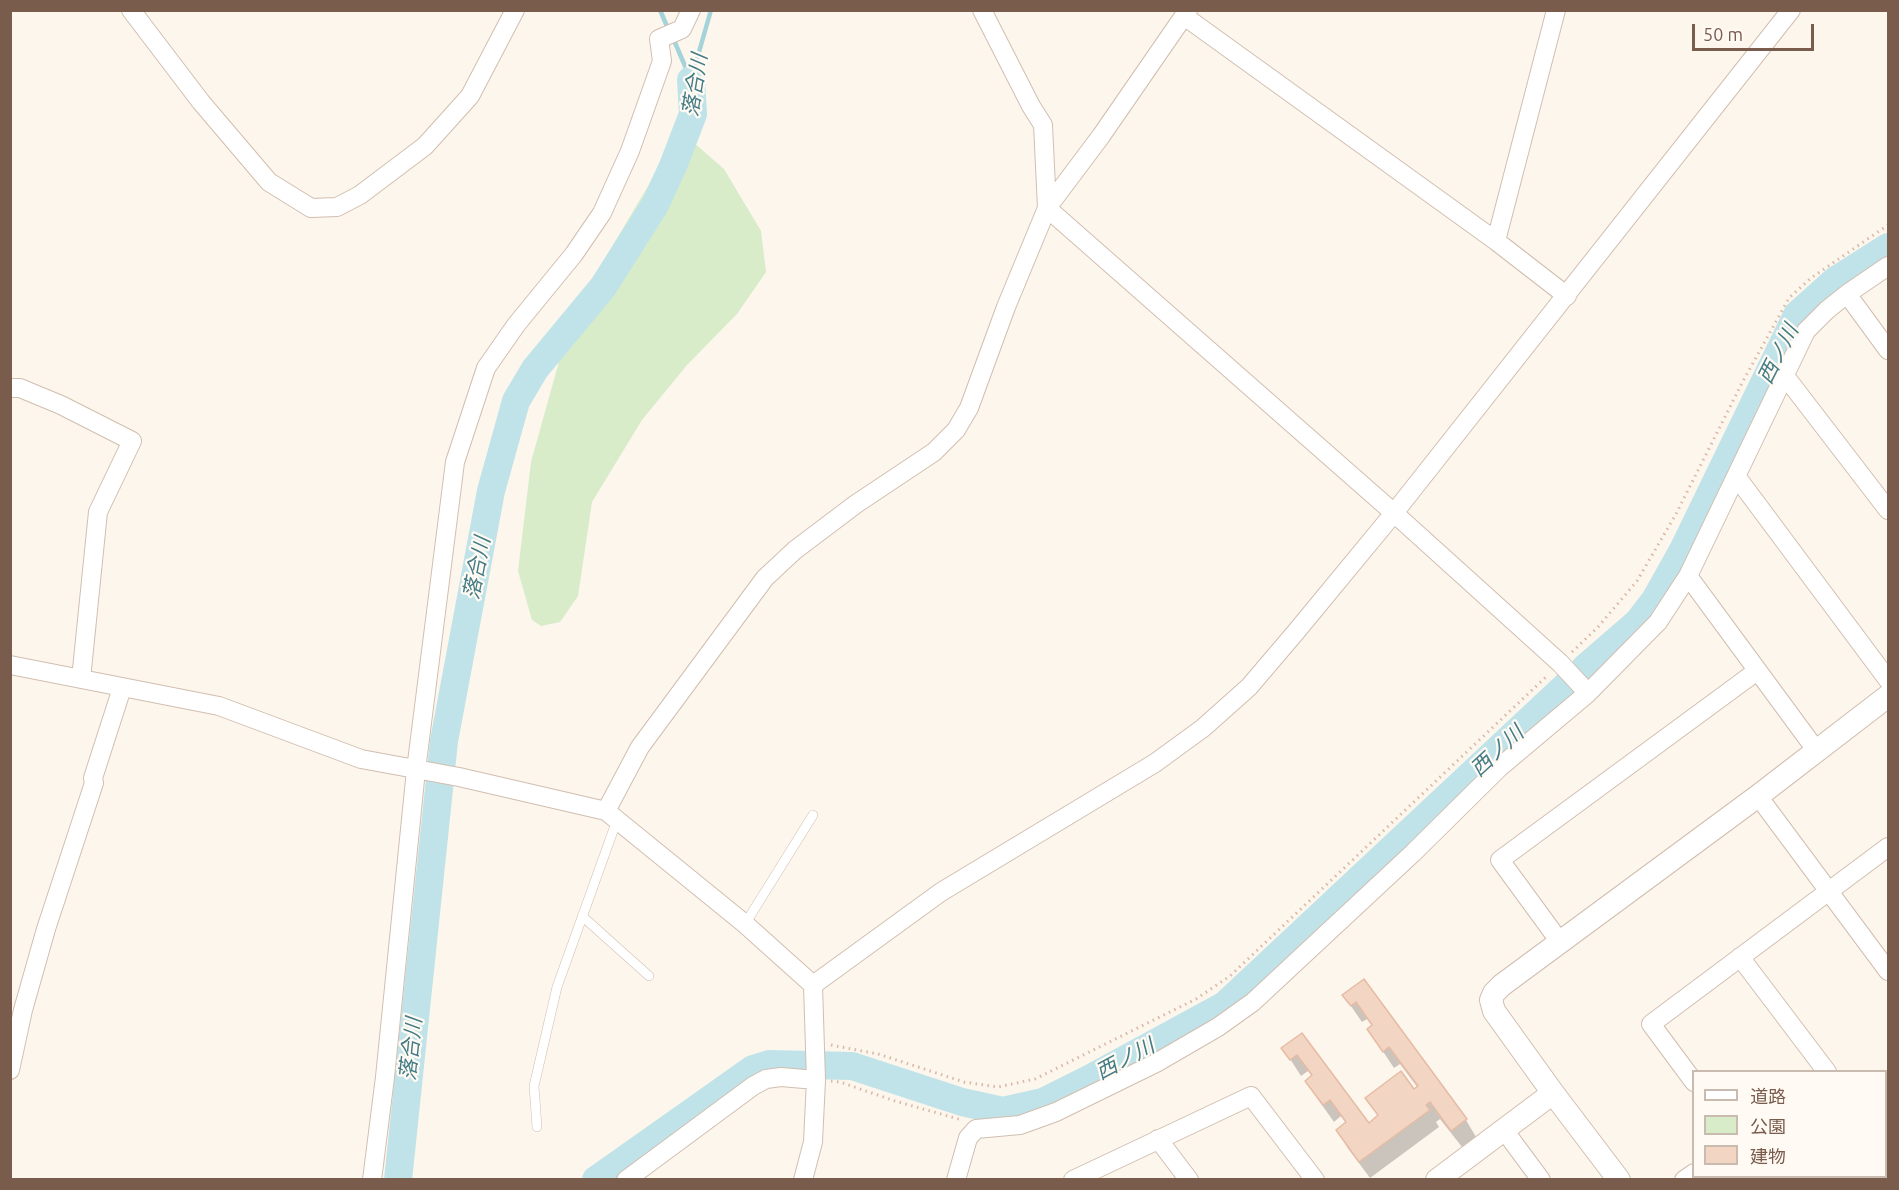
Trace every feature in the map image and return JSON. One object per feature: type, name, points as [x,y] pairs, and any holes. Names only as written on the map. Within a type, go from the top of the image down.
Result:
[{"type":"street","points":[[131,10],[201,102],[269,182],[311,208],[337,207],[360,195],[425,146],[470,96],[515,10]]},
{"type":"street","points":[[372,1179],[455,462],[486,368],[516,325],[574,254],[602,213],[630,152],[662,61],[658,39],[674,33],[691,10]]},
{"type":"street","points":[[982,10],[1030,106],[1043,125],[1047,207],[1394,513],[1560,663],[1588,693]]},
{"type":"street","points":[[1496,241],[1556,10]]},
{"type":"street","points":[[813,985],[941,892],[1155,763],[1203,728],[1249,687],[1394,513],[1791,10]]},
{"type":"street","points":[[612,816],[640,747],[765,578],[795,550],[856,504],[934,452],[956,430],[969,408],[1006,307],[1047,207],[1101,136],[1186,13],[1496,241],[1567,296]]},
{"type":"street","points":[[956,1179],[968,1138],[976,1129],[1020,1125],[1056,1112],[1156,1063],[1218,1027],[1253,1002],[1413,853],[1500,767],[1588,693],[1658,622],[1689,576],[1806,331],[1847,294],[1888,266]]},
{"type":"street","points":[[1847,294],[1888,350]]},
{"type":"street","points":[[1785,376],[1888,510]]},
{"type":"street","points":[[10,388],[20,388],[61,405],[132,441],[98,512],[81,679]]},
{"type":"street","points":[[1736,476],[1888,680]]},
{"type":"street","points":[[1689,576],[1816,750]]},
{"type":"street","points":[[10,665],[219,706],[361,759],[459,777],[612,816],[745,924],[813,985],[816,1062],[813,1142],[803,1179]]},
{"type":"street","points":[[1560,942],[1500,860],[1757,671]]},
{"type":"street","points":[[10,1070],[23,1010],[43,939],[94,783],[93,778],[122,688]]},
{"type":"street","points":[[1619,1179],[1494,1011],[1491,1000],[1494,993],[1888,696]]},
{"type":"street","points":[[1758,796],[1888,971]]},
{"type":"street","points":[[1692,1079],[1651,1024],[1888,847]]},
{"type":"street","points":[[1740,957],[1826,1070]]},
{"type":"street","points":[[626,1179],[753,1086],[766,1079],[781,1077],[816,1062]]},
{"type":"street","points":[[1437,1179],[1553,1092]]},
{"type":"street","points":[[1073,1179],[1251,1096],[1314,1179]]},
{"type":"street","points":[[1504,1130],[1541,1179]]},
{"type":"street","points":[[1158,1139],[1189,1179]]},
{"type":"lane","points":[[745,924],[813,815]]},
{"type":"lane","points":[[537,1127],[534,1086],[557,987],[582,916],[612,816]]},
{"type":"lane","points":[[582,916],[649,976]]},
{"type":"path","points":[[816,1062],[878,1054],[964,1083],[998,1087],[1035,1079],[1196,999],[1230,976],[1598,627],[1637,581],[1676,514],[1743,381],[1789,298],[1811,278],[1888,225]]},
{"type":"path","points":[[816,1062],[840,1082],[895,1101],[959,1118],[976,1129]]},
{"type":"green space","points":[[693,142],[724,169],[761,231],[766,272],[737,314],[687,365],[642,420],[592,502],[578,596],[560,622],[541,626],[532,620],[518,571],[531,462],[565,340],[607,255],[657,171]]},
{"type":"building","points":[[1364,979],[1467,1119],[1451,1131],[1430,1102],[1426,1105],[1430,1110],[1359,1162],[1336,1130],[1346,1122],[1330,1100],[1323,1105],[1305,1081],[1312,1075],[1297,1055],[1290,1060],[1281,1048],[1302,1033],[1369,1123],[1378,1115],[1365,1098],[1401,1071],[1414,1089],[1418,1086],[1389,1047],[1383,1052],[1367,1029],[1372,1025],[1356,1002],[1351,1006],[1342,995]]},
{"type":"waterway","points":[[660,10],[669,31]]},
{"type":"waterway","name":"落合川","points":[[691,80],[711,10]]},
{"type":"waterway","points":[[673,38],[691,80]]},
{"type":"waterway","name":"落合川","points":[[398,1180],[444,741],[491,491],[516,401],[535,369],[603,287],[655,205],[693,114],[691,80]]},
{"type":"waterway","name":"西ノ川","points":[[1585,668],[1638,622],[1655,600],[1683,550],[1797,315],[1836,280],[1888,247]]},
{"type":"waterway","name":"西ノ川","points":[[596,1180],[753,1069],[769,1064],[852,1066],[962,1102],[1003,1111],[1043,1102],[1089,1079],[1225,1005],[1568,684]]}]
